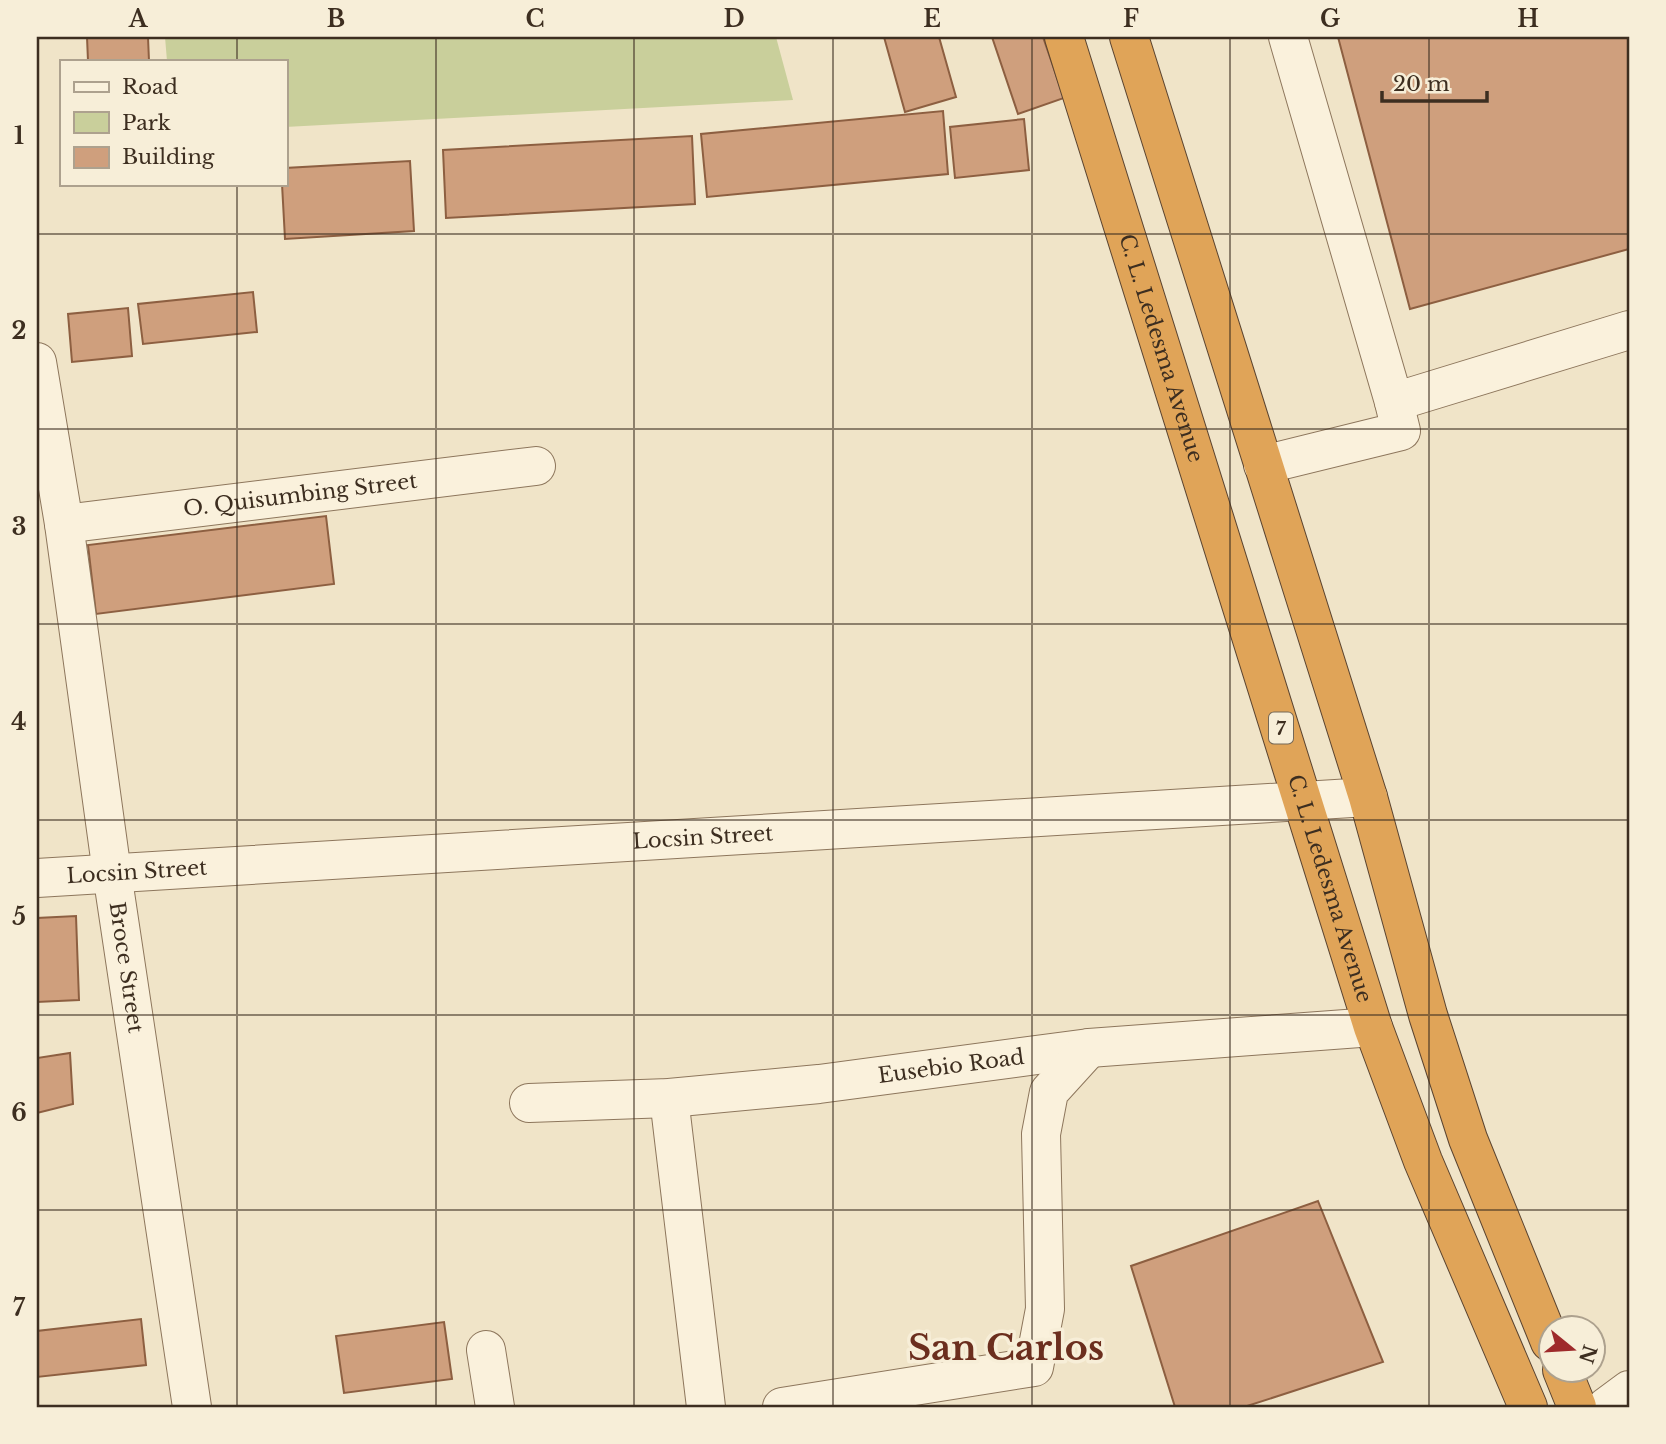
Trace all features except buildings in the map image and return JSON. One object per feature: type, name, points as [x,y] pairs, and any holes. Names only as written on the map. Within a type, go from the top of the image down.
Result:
[{"type":"highway","name":"C. L. Ledesma Avenue","points":[[1064,37],[1373,1027],[1423,1161],[1528,1407]]},
{"type":"highway","points":[[1129,37],[1368,797],[1428,1015],[1468,1139],[1539,1314]]},
{"type":"highway","points":[[1568,1384],[1577,1407]]},
{"type":"street","points":[[1263,465],[1401,430],[1288,37]]},
{"type":"street","points":[[1394,401],[1629,330]]},
{"type":"street","name":"Broce Street","points":[[37,362],[64,524],[112,873],[192,1407]]},
{"type":"street","name":"O. Quisumbing Street","points":[[64,524],[536,466]]},
{"type":"street","name":"Locsin Street","points":[[37,878],[1368,797]]},
{"type":"street","name":"Eusebio Road","points":[[529,1103],[669,1098],[819,1084],[1089,1048],[1373,1027]]},
{"type":"street","points":[[782,1407],[1034,1367],[1045,1309],[1041,1134],[1049,1092],[1089,1048]]},
{"type":"street","points":[[669,1098],[706,1407]]},
{"type":"street","points":[[486,1350],[495,1407]]},
{"type":"street","points":[[1606,1407],[1629,1390]]},
{"type":"green space","points":[[165,37],[776,37],[793,100],[287,127],[287,60],[167,60]]},
{"type":"district","name":"San Carlos","points":[[1006,1348]]}]
